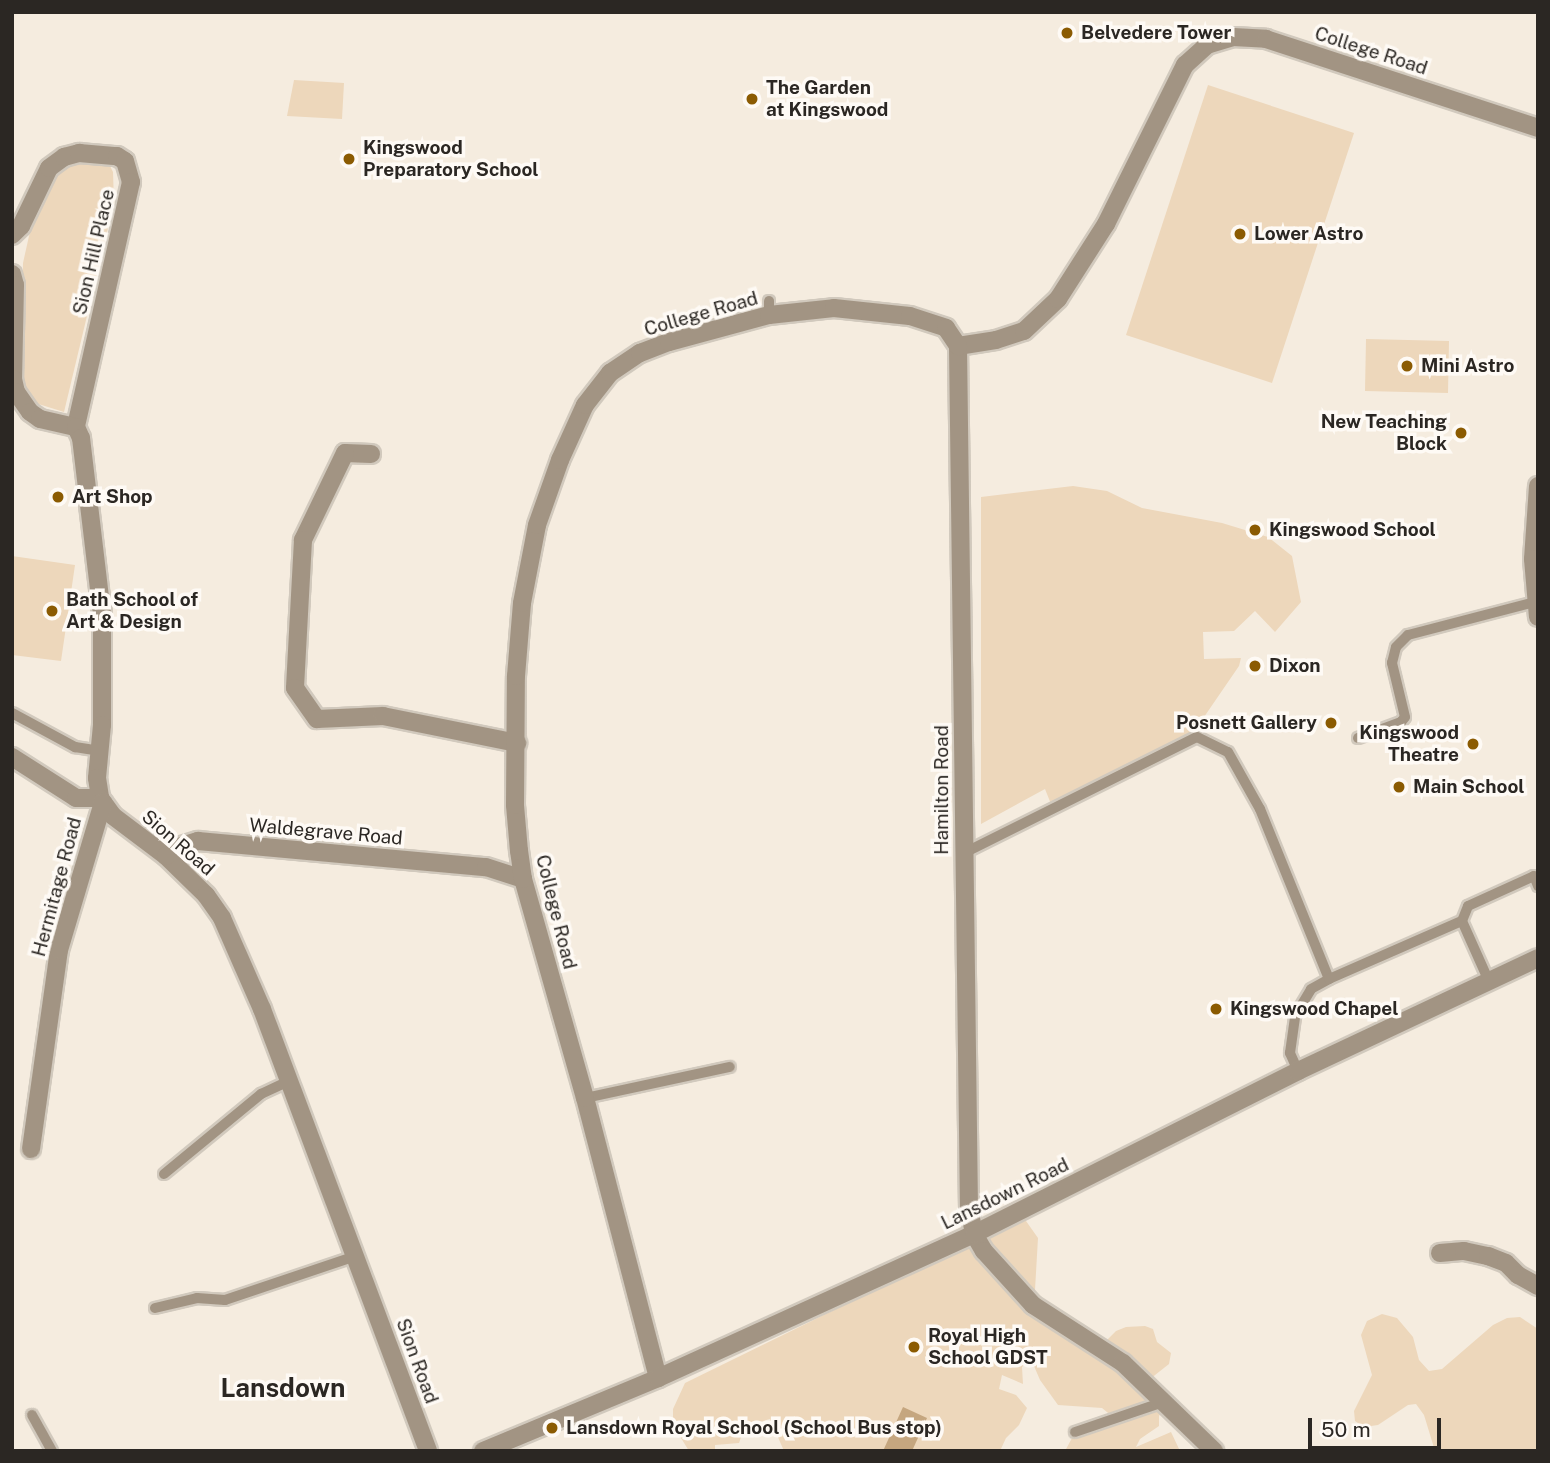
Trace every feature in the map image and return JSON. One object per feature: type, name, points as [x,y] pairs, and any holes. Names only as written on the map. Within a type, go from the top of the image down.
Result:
[{"type":"street","name":"College Road","points":[[658,1378],[585,1098],[523,879],[514,805],[516,676],[522,603],[537,525],[560,460],[585,405],[610,373],[640,353],[769,308],[834,308],[910,316],[946,328],[958,346],[996,340],[1024,331],[1058,299],[1106,224],[1185,65],[1207,45],[1233,37],[1266,39],[1538,128]]},
{"type":"street","name":"Sion Hill Place","points":[[12,236],[21,226],[49,168],[64,157],[79,153],[117,156],[125,161],[131,182],[76,427]]},
{"type":"street","points":[[12,274],[16,392],[23,405],[40,419],[76,427],[81,438],[102,614],[102,725],[99,751],[102,800],[76,798],[12,757]]},
{"type":"street","name":"Hamilton Road","points":[[958,346],[969,1208],[974,1234]]},
{"type":"street","points":[[371,454],[345,453],[303,540],[295,688],[317,719],[383,716],[517,743]]},
{"type":"street","points":[[1537,610],[1533,559],[1538,486]]},
{"type":"street","name":"Sion Road","points":[[102,800],[113,816],[166,856],[206,895],[222,918],[289,1081],[428,1451]]},
{"type":"street","name":"Hermitage Road","points":[[31,1149],[60,950],[102,800]]},
{"type":"street","name":"Waldegrave Road","points":[[166,856],[178,847],[198,841],[486,867],[523,879]]},
{"type":"street","points":[[486,867],[519,851]]},
{"type":"street","name":"Lansdown Road","points":[[483,1451],[658,1378],[974,1234],[1298,1071],[1488,979],[1538,958]]},
{"type":"street","points":[[974,1234],[984,1251],[1033,1305],[1123,1363],[1214,1451]]},
{"type":"street","points":[[1440,1253],[1464,1251],[1488,1256],[1506,1263],[1518,1275],[1538,1286]]},
{"type":"lane","points":[[1358,738],[1401,722],[1405,717],[1392,663],[1396,648],[1408,635],[1537,610]]},
{"type":"lane","points":[[12,713],[75,747],[99,751]]},
{"type":"lane","points":[[964,853],[1196,737],[1228,752],[1260,809],[1329,979]]},
{"type":"lane","points":[[1298,1071],[1290,1053],[1295,1016],[1311,989],[1462,920],[1468,906],[1534,876],[1538,886]]},
{"type":"lane","points":[[1462,920],[1488,979]]},
{"type":"lane","points":[[585,1098],[730,1067]]},
{"type":"lane","points":[[164,1174],[261,1094],[289,1081]]},
{"type":"lane","points":[[155,1308],[197,1298],[225,1300],[356,1256]]},
{"type":"lane","points":[[1075,1432],[1163,1402]]},
{"type":"lane","points":[[32,1415],[52,1451]]},
{"type":"shaded area","points":[[294,80],[344,83],[342,119],[287,116]]},
{"type":"shaded area","name":"Lower Astro","points":[[1208,85],[1354,133],[1272,383],[1126,335]]},
{"type":"shaded area","points":[[74,160],[109,164],[113,172],[114,203],[64,412],[32,402],[20,375],[23,263],[29,236],[48,185],[60,169]]},
{"type":"shaded area","name":"Mini Astro","points":[[1366,339],[1449,341],[1448,393],[1365,391]]},
{"type":"shaded area","points":[[1073,486],[1107,491],[1142,508],[1222,523],[1268,537],[1292,556],[1301,602],[1275,632],[1255,611],[1234,631],[1203,632],[1204,659],[1241,658],[1239,666],[1191,736],[1051,804],[1045,789],[981,824],[981,497]]},
{"type":"shaded area","points":[[12,556],[75,565],[61,661],[12,655]]},
{"type":"shaded area","name":"Royal High School GDST","points":[[1026,1221],[1038,1238],[1035,1290],[1040,1319],[1060,1333],[1107,1340],[1116,1331],[1126,1327],[1145,1326],[1153,1329],[1157,1342],[1171,1353],[1169,1364],[1150,1379],[1165,1406],[1159,1416],[1159,1426],[1140,1439],[1136,1447],[1171,1432],[1180,1451],[1065,1451],[1072,1438],[1083,1432],[1088,1424],[1096,1419],[1104,1423],[1113,1417],[1102,1408],[1058,1405],[1040,1380],[1031,1359],[1022,1367],[1023,1384],[1002,1375],[999,1389],[1016,1395],[1027,1408],[1019,1425],[1006,1438],[1000,1451],[784,1451],[770,1419],[745,1426],[739,1443],[715,1445],[715,1451],[689,1451],[673,1425],[673,1409],[685,1383],[1014,1222]]},
{"type":"shaded area","points":[[1382,1314],[1397,1318],[1413,1337],[1419,1360],[1429,1371],[1442,1369],[1493,1325],[1507,1318],[1520,1317],[1538,1329],[1538,1451],[1435,1451],[1424,1415],[1416,1404],[1408,1405],[1378,1425],[1364,1427],[1355,1421],[1354,1411],[1372,1375],[1361,1335],[1367,1321]]},
{"type":"shaded area","points":[[903,1407],[927,1418],[912,1451],[883,1451]]},
{"type":"place","name":"Belvedere Tower","points":[[1067,33]]},
{"type":"place","name":"The Garden at Kingswood","points":[[752,99]]},
{"type":"place","name":"Kingswood Preparatory School","points":[[349,159]]},
{"type":"place","name":"Lower Astro","points":[[1240,234]]},
{"type":"place","name":"Mini Astro","points":[[1407,366]]},
{"type":"place","name":"New Teaching Block","points":[[1461,433]]},
{"type":"place","name":"Art Shop","points":[[58,497]]},
{"type":"place","name":"Kingswood School","points":[[1255,530]]},
{"type":"place","name":"Bath School of Art & Design","points":[[52,611]]},
{"type":"place","name":"Dixon","points":[[1255,666]]},
{"type":"place","name":"Posnett Gallery","points":[[1331,723]]},
{"type":"place","name":"Kingswood Theatre","points":[[1473,744]]},
{"type":"place","name":"Main School","points":[[1399,787]]},
{"type":"place","name":"Kingswood Chapel","points":[[1216,1009]]},
{"type":"place","name":"Royal High School GDST","points":[[914,1347]]},
{"type":"place","name":"Lansdown Royal School (School Bus stop)","points":[[552,1428]]},
{"type":"district","name":"Lansdown","points":[[283,1388]]}]
